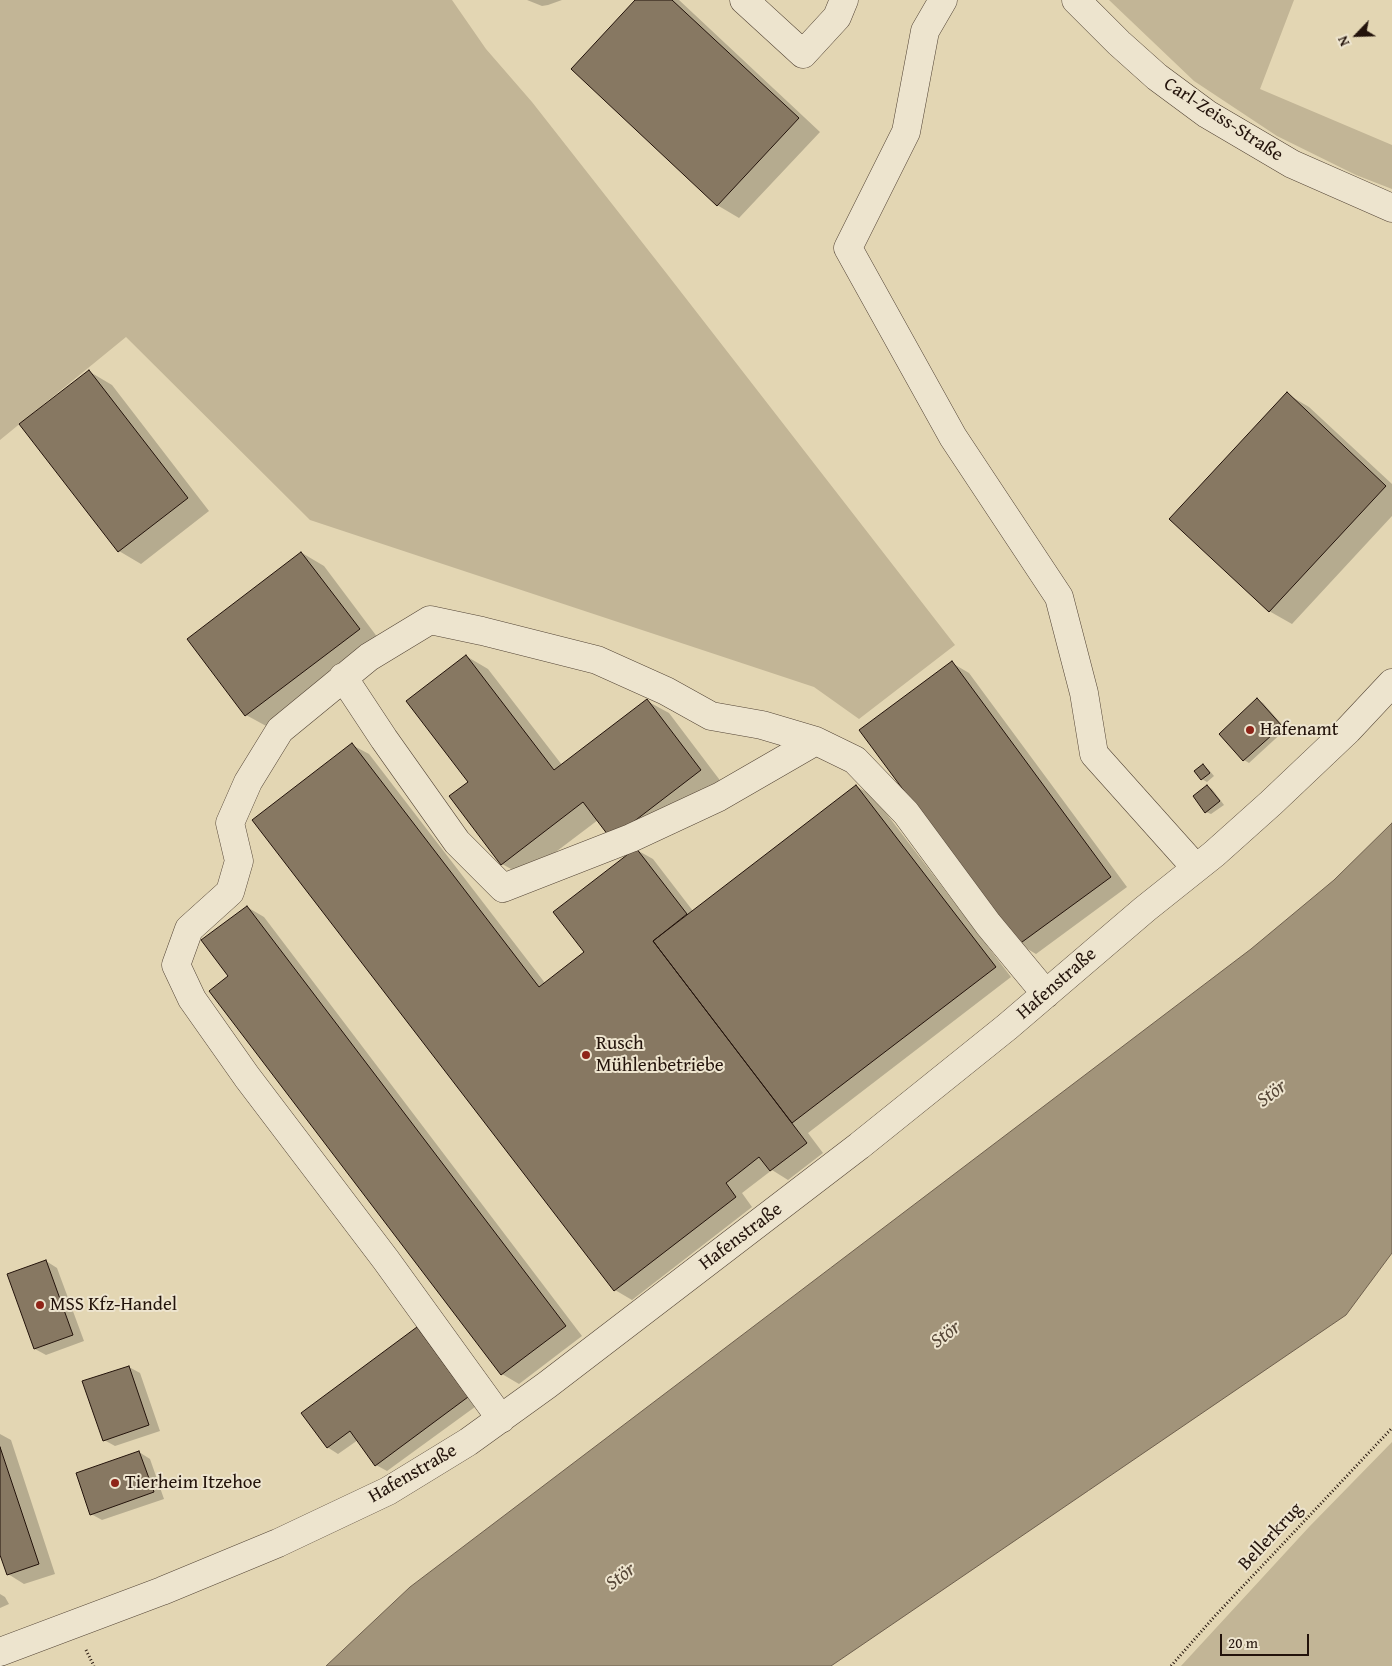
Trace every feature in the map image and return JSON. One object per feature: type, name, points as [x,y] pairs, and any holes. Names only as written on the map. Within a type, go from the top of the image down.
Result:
[{"type":"street","points":[[744,0],[803,54],[837,16],[844,0]]},
{"type":"street","points":[[943,0],[925,31],[906,132],[848,248],[953,437],[1059,597],[1084,693],[1094,754],[1196,868]]},
{"type":"street","name":"Carl-Zeiss-Straße","points":[[1076,0],[1119,43],[1157,77],[1207,114],[1292,164],[1392,208]]},
{"type":"street","points":[[501,1419],[386,1260],[247,1077],[192,999],[176,965],[188,929],[230,892],[239,861],[230,823],[248,782],[280,730],[369,657],[430,620],[482,631],[597,660],[666,690],[711,716],[762,725],[816,741],[855,760],[906,813],[988,924],[1046,994]]},
{"type":"street","points":[[343,678],[457,842],[504,888],[631,838],[720,797],[816,741]]},
{"type":"street","name":"Hafenstraße","points":[[0,1652],[162,1592],[278,1543],[403,1482],[446,1457],[501,1419],[859,1146],[1007,1028],[1145,908],[1214,854],[1348,730],[1392,683]]},
{"type":"path","name":"Bellerkrug","points":[[1171,1666],[1214,1617],[1392,1428]]},
{"type":"shaded area","points":[[0,0],[452,0],[486,49],[532,102],[955,645],[859,719],[814,687],[310,520],[126,337],[0,440]]},
{"type":"shaded area","points":[[1109,0],[1294,0],[1260,89],[1392,145],[1392,189],[1356,175],[1277,136],[1194,81]]},
{"type":"shaded area","points":[[1392,1442],[1392,1666],[1181,1666],[1309,1527]]},
{"type":"water","name":"Stör","points":[[1392,823],[1392,1253],[1346,1315],[831,1666],[326,1666],[410,1587],[1251,949],[1334,880]]},
{"type":"building","points":[[635,0],[672,0],[799,118],[717,206],[571,69]]},
{"type":"building","points":[[89,370],[188,498],[118,552],[19,424]]},
{"type":"building","points":[[1287,392],[1386,486],[1269,612],[1169,519]]},
{"type":"building","points":[[301,552],[360,629],[245,716],[187,639]]},
{"type":"building","points":[[466,655],[554,770],[647,699],[701,770],[611,839],[583,802],[501,865],[449,796],[468,782],[406,701]]},
{"type":"building","points":[[952,661],[1111,877],[1018,945],[859,730]]},
{"type":"building","name":"Hafenamt","points":[[1257,698],[1282,726],[1243,761],[1219,734]]},
{"type":"building","name":"Rusch Mühlenbetriebe","points":[[352,743],[539,987],[584,952],[553,912],[636,848],[687,914],[653,941],[807,1143],[770,1171],[759,1157],[726,1183],[736,1197],[614,1291],[252,820]]},
{"type":"building","points":[[1203,764],[1210,773],[1201,780],[1194,771]]},
{"type":"building","points":[[856,785],[996,967],[792,1123],[653,941]]},
{"type":"building","points":[[1207,785],[1220,801],[1205,813],[1193,796]]},
{"type":"building","points":[[247,906],[566,1326],[501,1375],[209,991],[228,976],[201,940]]},
{"type":"building","name":"MSS Kfz-Handel","points":[[46,1260],[73,1335],[34,1349],[7,1274]]},
{"type":"building","points":[[417,1327],[468,1397],[375,1466],[350,1431],[327,1448],[301,1413]]},
{"type":"building","points":[[129,1366],[149,1425],[103,1441],[82,1381]]},
{"type":"building","points":[[0,1447],[39,1564],[7,1575],[0,1555]]},
{"type":"building","name":"Tierheim Itzehoe","points":[[139,1451],[154,1492],[90,1515],[76,1473]]},
{"type":"place","name":"Hafenamt","points":[[1250,730]]},
{"type":"place","name":"Rusch Mühlenbetriebe","points":[[586,1055]]},
{"type":"place","name":"MSS Kfz-Handel","points":[[40,1305]]},
{"type":"place","name":"Tierheim Itzehoe","points":[[115,1483]]}]
